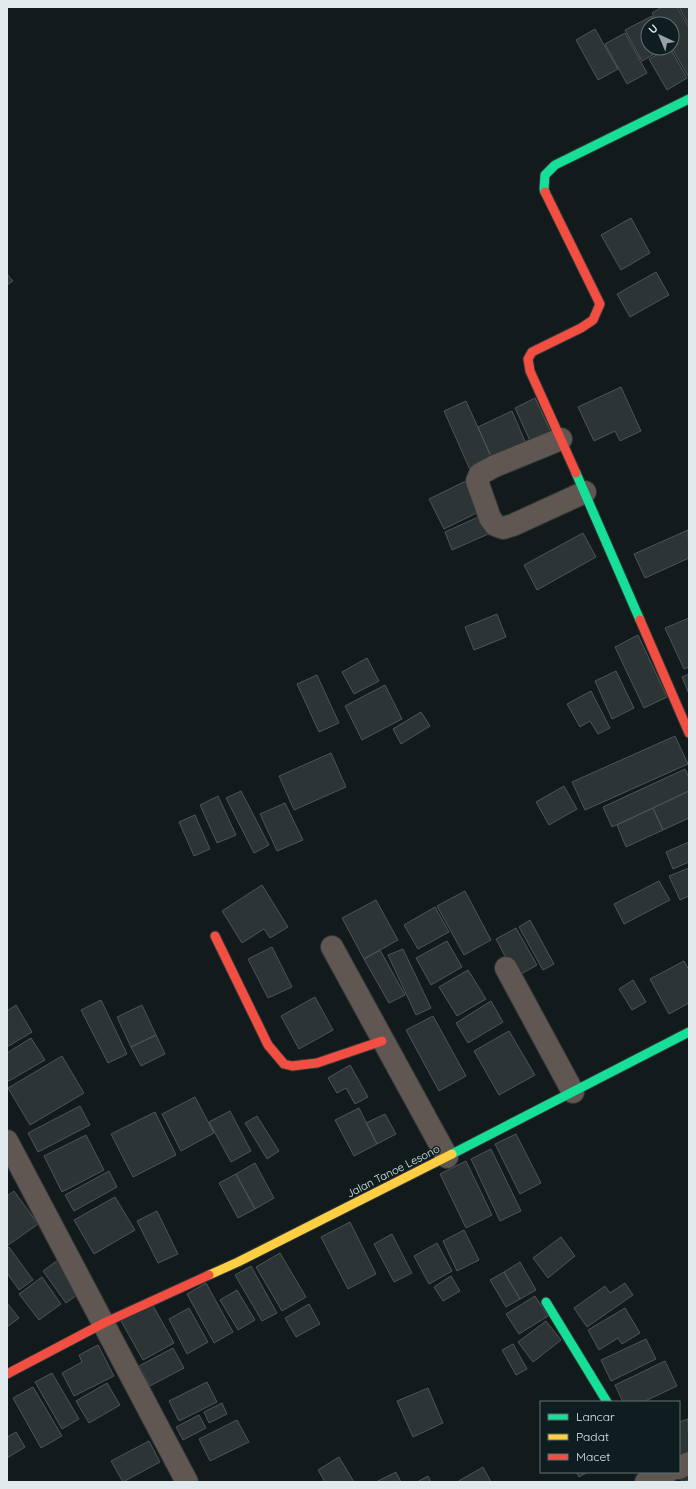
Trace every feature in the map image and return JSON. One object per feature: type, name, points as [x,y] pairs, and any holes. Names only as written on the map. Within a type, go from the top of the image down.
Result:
[{"type":"street","points":[[689,99],[555,165],[545,174],[544,189],[600,304],[593,320],[581,328],[532,352],[528,359],[530,372],[585,492],[689,733]]},
{"type":"street","points":[[561,439],[495,466],[480,474],[477,481],[490,518],[495,524],[503,528],[513,525],[585,492]]},
{"type":"street","points":[[215,936],[268,1044],[276,1056],[284,1064],[294,1066],[322,1062],[382,1041]]},
{"type":"street","points":[[332,947],[382,1041],[447,1157]]},
{"type":"street","points":[[506,968],[573,1092]]},
{"type":"street","name":"Jalan Tanoe Lesono","points":[[7,1374],[104,1323],[238,1262],[447,1157],[689,1032]]},
{"type":"street","points":[[7,1141],[187,1482]]},
{"type":"street","points":[[546,1302],[606,1401]]},
{"type":"street","points":[[680,1468],[689,1463]]},
{"type":"building","points":[[662,7],[677,7],[689,28],[688,76],[677,56],[680,56],[680,16],[654,16],[652,13]]},
{"type":"building","points":[[679,7],[689,7],[689,25]]},
{"type":"building","points":[[640,22],[640,56],[651,56],[642,61],[625,30]]},
{"type":"building","points":[[595,29],[618,69],[598,80],[576,40]]},
{"type":"building","points":[[625,33],[647,73],[627,84],[605,44]]},
{"type":"building","points":[[655,56],[675,56],[687,78],[667,90],[649,59]]},
{"type":"building","points":[[631,218],[650,253],[621,270],[601,235]]},
{"type":"building","points":[[656,272],[669,295],[630,317],[617,294]]},
{"type":"building","points":[[7,274],[13,281],[7,285]]},
{"type":"building","points":[[621,387],[641,431],[620,441],[615,431],[594,441],[578,407]]},
{"type":"building","points":[[535,398],[553,436],[532,445],[515,408]]},
{"type":"building","points":[[466,401],[493,461],[471,472],[444,411]]},
{"type":"building","points":[[512,411],[527,446],[493,461],[478,427]]},
{"type":"building","points":[[472,478],[487,508],[444,529],[429,499]]},
{"type":"building","points":[[485,514],[493,532],[452,550],[445,532]]},
{"type":"building","points":[[688,530],[689,558],[645,578],[634,554]]},
{"type":"building","points":[[583,533],[596,557],[537,590],[524,565]]},
{"type":"building","points":[[497,614],[506,637],[474,650],[465,627]]},
{"type":"building","points":[[689,618],[689,667],[684,669],[665,628]]},
{"type":"building","points":[[638,635],[667,697],[644,708],[615,647]]},
{"type":"building","points":[[367,658],[379,681],[354,694],[342,672]]},
{"type":"building","points":[[616,671],[634,708],[612,719],[595,681]]},
{"type":"building","points":[[689,674],[689,694],[682,677]]},
{"type":"building","points":[[317,675],[339,723],[319,732],[297,684]]},
{"type":"building","points":[[385,685],[402,719],[362,740],[345,706]]},
{"type":"building","points":[[591,691],[610,728],[598,734],[590,721],[580,727],[567,704]]},
{"type":"building","points":[[421,712],[430,726],[401,744],[393,729]]},
{"type":"building","points":[[675,736],[688,764],[585,810],[572,782]]},
{"type":"building","points":[[331,753],[346,787],[294,810],[279,776]]},
{"type":"building","points":[[685,769],[689,778],[689,791],[612,827],[603,807]]},
{"type":"building","points":[[564,786],[577,809],[549,825],[536,802]]},
{"type":"building","points":[[241,791],[269,845],[254,853],[226,798]]},
{"type":"building","points":[[689,791],[689,818],[663,830],[653,808]]},
{"type":"building","points":[[218,796],[236,835],[217,843],[200,805]]},
{"type":"building","points":[[285,803],[303,840],[277,851],[260,814]]},
{"type":"building","points":[[653,808],[663,830],[626,847],[617,825]]},
{"type":"building","points":[[195,815],[210,849],[194,856],[179,822]]},
{"type":"building","points":[[689,842],[689,862],[673,869],[666,852]]},
{"type":"building","points":[[689,868],[689,896],[680,900],[669,876]]},
{"type":"building","points":[[659,881],[670,900],[624,924],[614,904]]},
{"type":"building","points":[[262,885],[288,927],[270,938],[264,929],[242,943],[222,911]]},
{"type":"building","points":[[465,891],[491,940],[464,955],[437,906]]},
{"type":"building","points":[[376,900],[398,940],[364,959],[342,918]]},
{"type":"building","points":[[435,907],[449,932],[418,949],[404,925]]},
{"type":"building","points":[[530,920],[554,964],[543,970],[519,927]]},
{"type":"building","points":[[516,928],[537,965],[516,977],[496,939]]},
{"type":"building","points":[[447,941],[462,967],[431,985],[416,958]]},
{"type":"building","points":[[272,947],[292,987],[268,998],[248,959]]},
{"type":"building","points":[[403,949],[431,1008],[416,1015],[388,955]]},
{"type":"building","points":[[380,950],[405,995],[389,1003],[364,959]]},
{"type":"building","points":[[684,961],[689,970],[689,1003],[669,1014],[650,979]]},
{"type":"building","points":[[468,970],[486,999],[457,1016],[439,987]]},
{"type":"building","points":[[633,980],[646,1002],[632,1010],[619,989]]},
{"type":"building","points":[[315,997],[333,1030],[299,1049],[281,1016]]},
{"type":"building","points":[[101,1000],[127,1054],[108,1063],[81,1010]]},
{"type":"building","points":[[491,1001],[503,1022],[468,1043],[456,1023]]},
{"type":"building","points":[[16,1005],[32,1032],[7,1047],[7,1011]]},
{"type":"building","points":[[142,1005],[156,1035],[131,1047],[117,1017]]},
{"type":"building","points":[[433,1016],[466,1076],[439,1091],[406,1030]]},
{"type":"building","points":[[509,1031],[535,1075],[499,1095],[474,1051]]},
{"type":"building","points":[[156,1035],[165,1054],[141,1066],[131,1047]]},
{"type":"building","points":[[31,1038],[45,1060],[9,1081],[7,1079],[7,1053]]},
{"type":"building","points":[[62,1056],[84,1093],[30,1125],[8,1088]]},
{"type":"building","points":[[350,1065],[368,1097],[355,1104],[346,1088],[337,1093],[328,1078]]},
{"type":"building","points":[[195,1097],[214,1133],[181,1151],[162,1114]]},
{"type":"building","points":[[80,1106],[90,1125],[38,1152],[28,1133]]},
{"type":"building","points":[[359,1108],[377,1144],[354,1156],[335,1120]]},
{"type":"building","points":[[230,1111],[251,1151],[231,1162],[209,1122]]},
{"type":"building","points":[[155,1112],[176,1155],[133,1177],[111,1134]]},
{"type":"building","points":[[385,1114],[396,1134],[377,1144],[366,1123]]},
{"type":"building","points":[[257,1116],[279,1151],[267,1159],[245,1123]]},
{"type":"building","points":[[516,1134],[541,1183],[520,1194],[495,1144]]},
{"type":"building","points":[[86,1135],[104,1170],[62,1192],[44,1156]]},
{"type":"building","points":[[491,1149],[521,1211],[500,1221],[471,1159]]},
{"type":"building","points":[[466,1161],[492,1215],[466,1228],[440,1174]]},
{"type":"building","points":[[255,1163],[274,1198],[255,1209],[236,1174]]},
{"type":"building","points":[[109,1171],[117,1187],[74,1211],[65,1195]]},
{"type":"building","points":[[236,1174],[255,1209],[238,1218],[219,1183]]},
{"type":"building","points":[[14,1191],[38,1224],[7,1246],[7,1196]]},
{"type":"building","points":[[115,1197],[135,1230],[94,1254],[74,1220]]},
{"type":"building","points":[[157,1211],[178,1254],[158,1263],[137,1221]]},
{"type":"building","points":[[350,1222],[376,1274],[348,1289],[321,1237]]},
{"type":"building","points":[[464,1230],[479,1260],[457,1271],[443,1241]]},
{"type":"building","points":[[392,1234],[412,1273],[394,1282],[374,1244]]},
{"type":"building","points":[[561,1237],[575,1256],[548,1278],[533,1258]]},
{"type":"building","points":[[437,1243],[452,1271],[429,1284],[414,1256]]},
{"type":"building","points":[[9,1247],[33,1280],[19,1290],[7,1273],[7,1249]]},
{"type":"building","points":[[280,1253],[306,1297],[282,1311],[256,1267]]},
{"type":"building","points":[[58,1260],[81,1292],[66,1303],[43,1271]]},
{"type":"building","points":[[520,1262],[536,1290],[520,1299],[504,1272]]},
{"type":"building","points":[[251,1266],[277,1313],[262,1321],[235,1275]]},
{"type":"building","points":[[504,1272],[520,1299],[506,1307],[490,1280]]},
{"type":"building","points":[[451,1276],[460,1291],[443,1301],[434,1287]]},
{"type":"building","points":[[42,1277],[61,1304],[39,1320],[19,1294]]},
{"type":"building","points":[[206,1283],[233,1332],[214,1343],[187,1294]]},
{"type":"building","points":[[625,1283],[633,1295],[587,1327],[574,1308],[605,1286],[610,1293]]},
{"type":"building","points":[[237,1290],[255,1320],[238,1330],[220,1300]]},
{"type":"building","points":[[535,1296],[548,1316],[519,1334],[506,1314]]},
{"type":"building","points":[[7,1303],[19,1318],[7,1327]]},
{"type":"building","points":[[152,1304],[174,1343],[143,1360],[121,1321]]},
{"type":"building","points":[[309,1304],[320,1324],[296,1337],[285,1318]]},
{"type":"building","points":[[189,1308],[208,1342],[187,1354],[169,1319]]},
{"type":"building","points":[[625,1308],[640,1333],[622,1344],[618,1338],[599,1350],[588,1330]]},
{"type":"building","points":[[546,1321],[561,1340],[533,1362],[518,1342]]},
{"type":"building","points":[[646,1339],[656,1359],[611,1381],[601,1360]]},
{"type":"building","points":[[513,1344],[527,1369],[516,1375],[502,1350]]},
{"type":"building","points":[[98,1345],[114,1376],[74,1396],[62,1373],[82,1362],[79,1355]]},
{"type":"building","points":[[173,1348],[184,1368],[150,1386],[139,1366]]},
{"type":"building","points":[[665,1361],[677,1386],[645,1401],[623,1401],[615,1385]]},
{"type":"building","points":[[52,1373],[79,1419],[62,1429],[35,1382]]},
{"type":"building","points":[[207,1382],[217,1402],[179,1421],[169,1401]]},
{"type":"building","points":[[107,1383],[120,1405],[89,1423],[76,1401]]},
{"type":"building","points":[[33,1387],[62,1436],[41,1448],[13,1398]]},
{"type":"building","points":[[428,1388],[443,1423],[413,1437],[397,1401]]},
{"type":"building","points":[[222,1403],[227,1414],[209,1423],[204,1412]]},
{"type":"building","points":[[199,1415],[206,1428],[183,1440],[176,1427]]},
{"type":"building","points":[[688,1419],[689,1451],[680,1455],[680,1422]]},
{"type":"building","points":[[237,1420],[249,1442],[210,1461],[199,1439]]},
{"type":"building","points":[[16,1432],[25,1447],[7,1458],[7,1437]]},
{"type":"building","points":[[149,1441],[160,1462],[123,1482],[111,1461]]},
{"type":"building","points":[[339,1457],[354,1482],[325,1482],[318,1470]]},
{"type":"building","points":[[483,1467],[491,1482],[457,1482]]},
{"type":"building","points":[[689,1468],[689,1480],[682,1482],[678,1473]]},
{"type":"building","points":[[396,1472],[401,1482],[376,1482]]},
{"type":"building","points":[[577,1473],[586,1473],[579,1477]]},
{"type":"building","points":[[428,1476],[431,1482],[417,1482]]},
{"type":"traffic: fast","points":[[545,192],[545,175],[555,165],[689,99]]},
{"type":"traffic: fast","points":[[576,473],[640,620]]},
{"type":"traffic: fast","points":[[452,1154],[689,1032]]},
{"type":"traffic: fast","points":[[546,1302],[606,1401]]},
{"type":"traffic: slow","points":[[209,1275],[238,1262],[452,1154]]},
{"type":"traffic: jam","points":[[545,192],[600,304],[593,320],[581,328],[532,352],[528,359],[530,371],[576,473]]},
{"type":"traffic: jam","points":[[640,620],[689,733]]},
{"type":"traffic: jam","points":[[215,936],[268,1045],[284,1064],[292,1066],[317,1063],[382,1041]]},
{"type":"traffic: jam","points":[[7,1374],[104,1323],[209,1275]]}]
